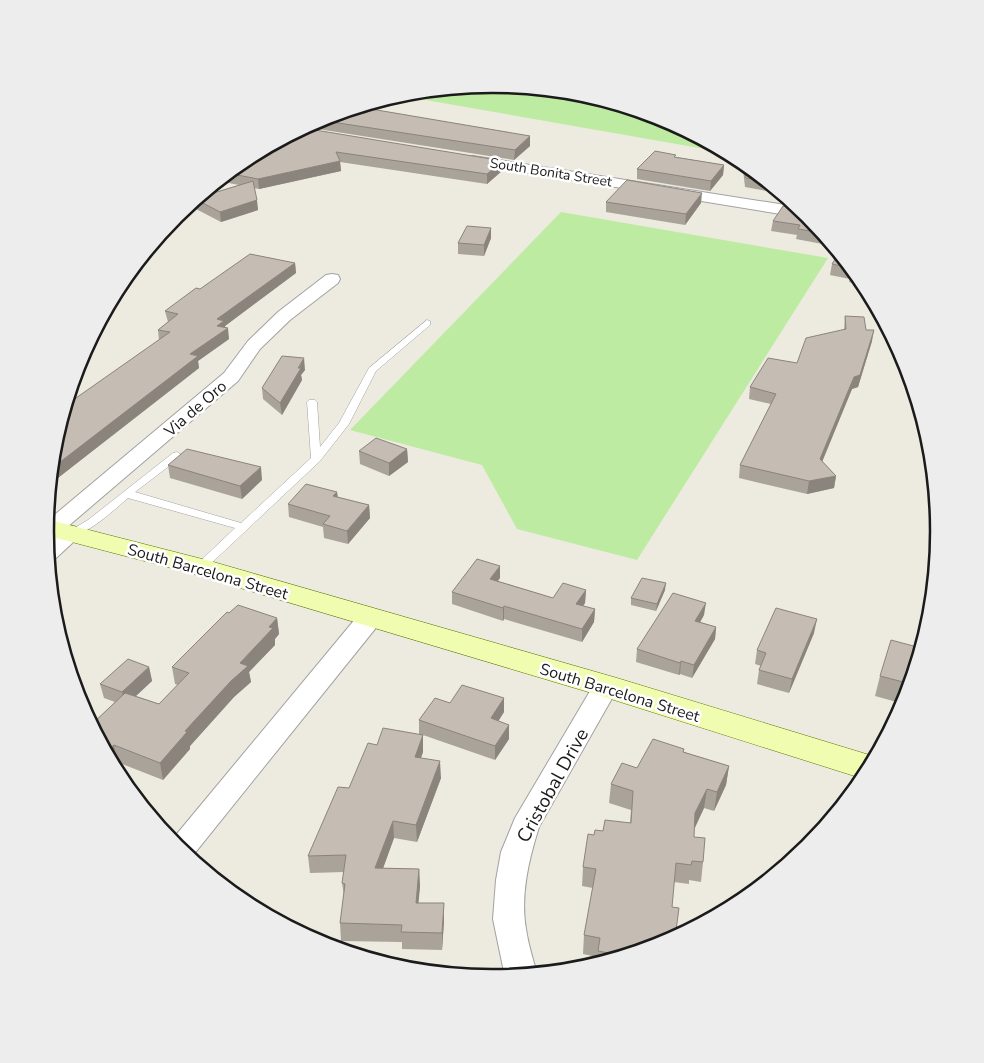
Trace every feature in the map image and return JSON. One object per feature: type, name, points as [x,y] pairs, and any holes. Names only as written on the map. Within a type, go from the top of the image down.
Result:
[{"type":"main road","name":"South Barcelona Street","points":[[54,536],[200,567],[606,686],[862,766]]},
{"type":"street","name":"South Bonita Street","points":[[463,158],[790,211]]},
{"type":"street","name":"Via de Oro","points":[[54,536],[231,377],[254,345],[284,316],[332,279]]},
{"type":"street","points":[[185,844],[370,618]]},
{"type":"street","name":"Cristobal Drive","points":[[519,969],[509,919],[511,880],[516,852],[526,826],[606,686]]},
{"type":"lane","points":[[200,567],[316,459],[344,424],[372,370],[427,323]]},
{"type":"lane","points":[[312,402],[316,459]]},
{"type":"lane","points":[[54,536],[92,522],[177,455]]},
{"type":"lane","points":[[125,495],[133,495],[244,527]]},
{"type":"green space","points":[[492,93],[549,97],[605,108],[633,117],[686,138],[706,149],[422,99],[463,94]]},
{"type":"green space","points":[[561,212],[828,258],[637,560],[517,529],[482,465],[350,430]]},
{"type":"building","points":[[374,110],[530,136],[515,150],[336,123]]},
{"type":"building","points":[[316,130],[503,161],[487,174],[336,152],[340,161],[258,179],[238,175],[273,152]]},
{"type":"building","points":[[655,151],[676,155],[674,157],[724,165],[711,181],[637,169]]},
{"type":"building","points":[[627,180],[702,193],[686,214],[606,202]]},
{"type":"building","points":[[253,181],[257,200],[220,212],[202,203],[214,193]]},
{"type":"building","points":[[783,206],[786,206],[810,231],[798,229],[800,225],[773,221]]},
{"type":"building","points":[[467,226],[491,228],[484,245],[458,243]]},
{"type":"building","points":[[250,254],[295,263],[217,319],[224,321],[217,326],[228,328],[190,354],[198,356],[59,463],[75,399],[170,332],[158,330],[178,314],[165,311],[196,288],[200,289]]},
{"type":"building","points":[[835,259],[841,266],[832,264]]},
{"type":"building","points":[[845,316],[864,317],[866,330],[874,330],[860,375],[854,377],[820,459],[836,476],[809,481],[740,465],[776,394],[750,387],[768,358],[797,363],[806,338],[846,329]]},
{"type":"building","points":[[282,356],[304,358],[298,368],[301,368],[280,403],[262,388]]},
{"type":"building","points":[[376,438],[407,449],[389,463],[359,451]]},
{"type":"building","points":[[187,449],[261,467],[240,486],[168,465]]},
{"type":"building","points":[[306,484],[337,492],[333,496],[369,505],[347,531],[323,524],[330,516],[288,504]]},
{"type":"building","points":[[477,559],[500,566],[490,579],[553,598],[563,583],[586,590],[576,604],[595,609],[582,629],[452,592]]},
{"type":"building","points":[[642,578],[666,583],[657,604],[631,598]]},
{"type":"building","points":[[673,593],[706,603],[695,621],[716,627],[694,665],[681,661],[680,663],[637,649]]},
{"type":"building","points":[[238,605],[277,618],[269,627],[273,628],[240,663],[248,666],[231,681],[185,731],[187,732],[160,763],[114,745],[110,748],[97,720],[125,693],[159,704],[189,673],[172,667],[227,612],[229,613]]},
{"type":"building","points":[[776,608],[817,619],[792,679],[759,670],[766,653],[757,650]]},
{"type":"building","points":[[891,640],[915,646],[903,682],[880,676]]},
{"type":"building","points":[[128,659],[149,667],[122,692],[100,684]]},
{"type":"building","points":[[462,685],[504,698],[491,718],[509,725],[495,746],[419,720],[435,698],[450,703]]},
{"type":"building","points":[[383,728],[423,735],[415,757],[440,761],[416,825],[393,821],[375,868],[419,869],[416,903],[444,903],[442,933],[401,932],[402,925],[340,923],[345,884],[342,883],[346,855],[308,856],[338,787],[349,788],[368,743],[377,745]]},
{"type":"building","points":[[653,739],[684,749],[683,752],[729,766],[717,792],[707,789],[695,813],[694,837],[705,838],[703,862],[692,861],[691,865],[676,863],[672,907],[679,908],[676,929],[610,953],[598,951],[600,938],[584,935],[596,869],[583,867],[588,834],[594,835],[595,830],[603,831],[605,820],[631,823],[633,791],[611,784],[622,763],[637,768]]}]
